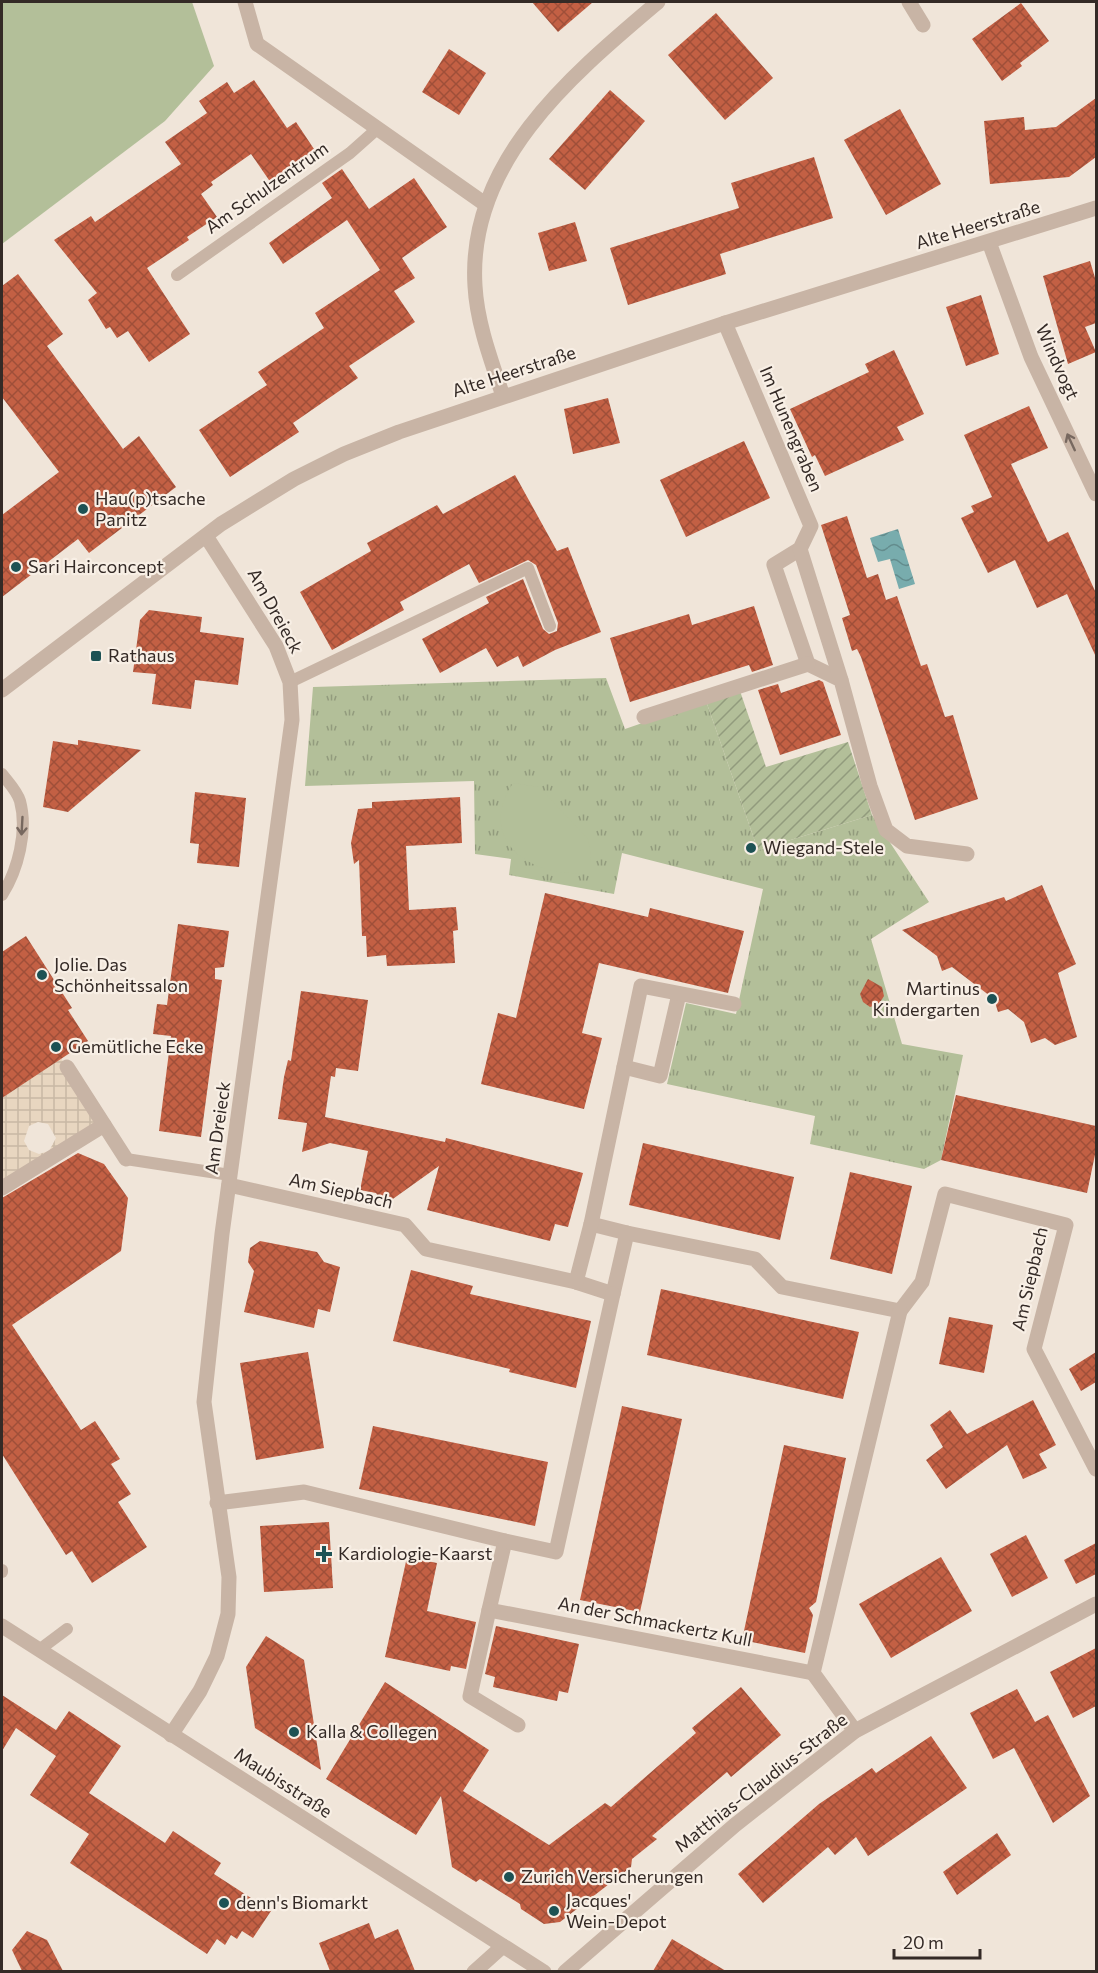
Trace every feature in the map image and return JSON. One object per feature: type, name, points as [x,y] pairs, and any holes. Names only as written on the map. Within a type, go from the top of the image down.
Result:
[{"type":"street","points":[[245,2],[256,44],[485,204]]},
{"type":"street","points":[[503,396],[478,312],[475,284],[485,204],[504,166],[526,132],[556,94],[591,58],[658,2]]},
{"type":"street","points":[[909,2],[923,25]]},
{"type":"street","name":"Alte Heerstraße","points":[[2,690],[206,536],[294,479],[344,454],[399,432],[503,396],[1096,208]]},
{"type":"street","name":"Windvogt","points":[[989,242],[1031,357],[1096,494]]},
{"type":"street","name":"Im Hunengraben","points":[[725,324],[811,526],[800,549]]},
{"type":"street","name":"Am Dreieck","points":[[171,1735],[200,1691],[217,1656],[228,1614],[229,1577],[204,1402],[230,1180],[292,720],[290,682],[276,646],[206,536]]},
{"type":"street","points":[[808,664],[774,565],[800,549],[841,680],[870,786],[886,830],[907,846],[967,854]]},
{"type":"street","points":[[644,717],[808,664],[841,680]]},
{"type":"street","points":[[576,1282],[591,1224],[641,986],[734,1004]]},
{"type":"street","points":[[624,1067],[660,1076],[679,994]]},
{"type":"street","points":[[67,1067],[126,1159]]},
{"type":"street","points":[[2,1188],[104,1125]]},
{"type":"street","name":"Am Siepbach","points":[[230,1180],[405,1225],[426,1249],[576,1282],[613,1294]]},
{"type":"street","name":"Am Siepbach","points":[[813,1673],[900,1311],[922,1282],[945,1194],[1066,1225],[1034,1349],[1096,1469]]},
{"type":"street","points":[[591,1224],[755,1259],[782,1287],[900,1311]]},
{"type":"street","points":[[217,1503],[304,1492],[556,1552],[627,1233]]},
{"type":"street","points":[[505,1541],[470,1696],[518,1725]]},
{"type":"street","name":"Matthias-Claudius-Straße","points":[[566,1971],[735,1825],[855,1731],[1096,1604]]},
{"type":"street","name":"An der Schmackertz Kull","points":[[489,1610],[813,1673]]},
{"type":"street","name":"Maubisstraße","points":[[2,1626],[544,1971]]},
{"type":"street","points":[[813,1673],[855,1731]]},
{"type":"street","points":[[474,1971],[503,1946]]},
{"type":"lane","name":"Am Schulzentrum","points":[[177,275],[350,153],[377,129]]},
{"type":"lane","points":[[290,682],[528,568],[550,626]]},
{"type":"lane","points":[[2,774],[20,799],[23,825],[15,870],[2,896]]},
{"type":"lane","points":[[126,1159],[230,1180]]},
{"type":"lane","points":[[39,1650],[67,1629]]},
{"type":"green space","points":[[2,2],[192,2],[214,66],[165,121],[2,244]]},
{"type":"green space","points":[[606,678],[625,729],[706,701],[758,850],[872,815],[929,902],[871,939],[902,1044],[963,1055],[941,1160],[924,1169],[810,1144],[815,1116],[667,1084],[686,1003],[736,1014],[763,889],[622,853],[614,894],[509,875],[511,859],[475,854],[474,781],[305,786],[313,687]]},
{"type":"green space","points":[[740,691],[766,767],[848,742],[872,815],[758,850],[706,701]]},
{"type":"green space","points":[[513,783],[539,787],[588,839],[591,852],[590,864],[581,873],[542,868],[526,860],[513,849],[504,836],[501,820],[503,802]]},
{"type":"shaded area","points":[[61,1058],[106,1129],[2,1193],[2,1097]],"holes":[[[38,1122],[48,1124],[56,1138],[49,1151],[39,1154],[29,1150],[24,1141],[29,1126]]]},
{"type":"water","points":[[898,529],[915,584],[899,589],[890,559],[878,562],[870,538]]},
{"type":"building","points":[[532,2],[593,2],[558,32]]},
{"type":"building","points":[[1021,3],[1049,41],[1020,63],[1022,66],[1002,81],[972,39]]},
{"type":"building","points":[[716,13],[773,78],[725,120],[668,55]]},
{"type":"building","points":[[449,49],[486,73],[459,115],[422,92]]},
{"type":"building","points":[[254,80],[287,128],[296,122],[316,152],[271,183],[251,154],[211,182],[213,185],[201,194],[217,217],[187,237],[189,240],[147,268],[190,334],[149,362],[128,331],[117,338],[110,327],[106,329],[88,300],[97,293],[54,240],[91,216],[95,222],[181,164],[165,142],[207,113],[199,101],[227,82],[234,93]]},
{"type":"building","points":[[610,90],[645,121],[585,190],[549,159]]},
{"type":"building","points":[[1096,98],[1096,157],[1069,177],[990,184],[984,121],[1024,117],[1025,130],[1056,127]]},
{"type":"building","points":[[900,109],[941,184],[886,215],[844,140]]},
{"type":"building","points":[[814,157],[833,218],[720,254],[726,274],[628,305],[610,248],[739,208],[731,183]]},
{"type":"building","points":[[342,169],[369,209],[414,178],[447,227],[402,258],[415,278],[394,291],[415,322],[349,366],[358,378],[293,423],[299,432],[230,477],[199,430],[267,385],[258,372],[324,328],[315,313],[380,270],[347,220],[283,264],[269,243],[332,198],[322,183]]},
{"type":"building","points":[[575,222],[587,261],[549,271],[538,233]]},
{"type":"building","points":[[1090,261],[1096,281],[1096,323],[1085,327],[1096,352],[1068,364],[1043,276]]},
{"type":"building","points":[[18,274],[63,334],[47,346],[123,449],[139,436],[176,487],[89,553],[78,539],[2,597],[2,515],[59,472],[2,397],[2,286]]},
{"type":"building","points":[[981,295],[999,354],[966,366],[946,307]]},
{"type":"building","points":[[894,350],[924,414],[897,427],[904,440],[825,476],[815,455],[812,457],[790,409],[869,372],[865,364]]},
{"type":"building","points":[[608,398],[620,443],[573,454],[564,409]]},
{"type":"building","points":[[1029,406],[1048,448],[1011,464],[1048,542],[1068,532],[1096,593],[1096,657],[1067,594],[1037,608],[1015,560],[988,573],[961,518],[974,512],[971,506],[992,497],[964,435]]},
{"type":"building","points":[[744,441],[770,498],[686,537],[660,480]]},
{"type":"building","points":[[515,475],[557,551],[568,547],[601,632],[555,650],[523,667],[518,656],[497,667],[486,648],[440,673],[422,639],[489,603],[486,597],[523,579],[543,629],[549,634],[557,631],[558,623],[536,565],[528,560],[479,583],[469,564],[400,602],[404,610],[332,650],[300,592],[371,551],[367,543],[437,505],[443,514]]},
{"type":"building","points":[[847,516],[867,578],[878,574],[886,600],[897,596],[921,666],[927,664],[945,717],[953,715],[978,799],[915,820],[861,657],[857,649],[852,651],[842,618],[850,615],[821,525]]},
{"type":"building","points":[[754,606],[773,665],[752,672],[749,665],[630,702],[610,638],[689,614],[692,625]]},
{"type":"building","points":[[149,610],[202,617],[200,632],[244,638],[238,685],[195,680],[191,709],[152,704],[156,674],[133,672],[140,620]]},
{"type":"building","points":[[819,680],[823,682],[841,735],[780,755],[758,690],[778,684],[781,693]]},
{"type":"building","points":[[78,740],[141,750],[68,812],[43,807],[53,741],[78,745]]},
{"type":"building","points":[[195,792],[246,798],[239,867],[197,863],[199,844],[190,843]]},
{"type":"building","points":[[460,797],[462,843],[406,846],[409,910],[456,907],[458,930],[453,931],[455,963],[387,966],[386,955],[367,957],[366,936],[362,936],[359,860],[354,864],[351,843],[358,809],[372,808],[372,802]]},
{"type":"building","points":[[1042,885],[1076,964],[1058,973],[1077,1037],[1055,1045],[1045,1038],[1031,1043],[1024,1022],[1008,1009],[998,1012],[994,999],[952,967],[942,971],[937,956],[902,930],[1004,897],[1006,901]]},
{"type":"building","points":[[545,893],[648,917],[650,908],[744,931],[728,993],[599,963],[582,1033],[602,1038],[584,1109],[481,1084],[498,1013],[516,1018]]},
{"type":"building","points":[[178,924],[229,931],[224,967],[215,968],[215,979],[222,980],[201,1137],[159,1131],[171,1036],[153,1034],[157,1004],[167,1005]]},
{"type":"building","points":[[26,936],[72,1008],[68,1010],[88,1041],[2,1098],[2,952]]},
{"type":"building","points":[[868,979],[882,987],[884,996],[879,1004],[870,1007],[863,1002],[860,994]]},
{"type":"building","points":[[301,991],[368,1000],[358,1071],[336,1068],[335,1077],[331,1076],[325,1117],[445,1142],[446,1138],[583,1173],[568,1227],[555,1224],[550,1241],[427,1210],[439,1166],[390,1201],[380,1199],[376,1193],[360,1190],[368,1151],[330,1143],[302,1152],[307,1123],[278,1119],[284,1077],[288,1060],[291,1061]]},
{"type":"building","points":[[956,1095],[1096,1126],[1096,1150],[1087,1193],[941,1160]]},
{"type":"building","points":[[643,1143],[794,1177],[780,1240],[629,1205]]},
{"type":"building","points":[[78,1153],[104,1164],[128,1198],[121,1251],[12,1325],[81,1430],[95,1421],[120,1459],[111,1464],[131,1494],[118,1502],[147,1547],[92,1583],[72,1551],[66,1555],[2,1454],[2,1198]]},
{"type":"building","points":[[850,1172],[912,1186],[892,1274],[830,1259]]},
{"type":"building","points":[[260,1241],[317,1252],[324,1262],[340,1267],[330,1312],[318,1309],[314,1328],[244,1312],[254,1271],[248,1262],[250,1248]]},
{"type":"building","points":[[411,1270],[473,1286],[470,1294],[591,1321],[576,1388],[509,1372],[510,1369],[393,1341]]},
{"type":"building","points":[[661,1289],[859,1332],[843,1399],[647,1355]]},
{"type":"building","points":[[949,1317],[993,1325],[984,1373],[939,1364]]},
{"type":"building","points":[[308,1352],[324,1448],[256,1460],[240,1363]]},
{"type":"building","points":[[1096,1352],[1096,1382],[1081,1391],[1069,1369]]},
{"type":"building","points":[[1033,1400],[1056,1445],[1039,1454],[1047,1468],[1023,1479],[1007,1445],[946,1489],[926,1460],[943,1447],[930,1425],[950,1410],[967,1434]]},
{"type":"building","points":[[622,1406],[682,1419],[640,1612],[580,1600]]},
{"type":"building","points":[[373,1426],[548,1462],[535,1526],[359,1489]]},
{"type":"building","points":[[784,1445],[846,1458],[816,1602],[809,1608],[813,1615],[805,1653],[742,1640]]},
{"type":"building","points":[[329,1522],[333,1588],[264,1592],[260,1526]]},
{"type":"building","points":[[1026,1535],[1048,1578],[1012,1597],[990,1554]]},
{"type":"building","points":[[1096,1543],[1096,1574],[1076,1584],[1064,1560]]},
{"type":"building","points":[[407,1557],[437,1563],[427,1611],[476,1622],[466,1669],[451,1666],[450,1671],[385,1657]]},
{"type":"building","points":[[941,1557],[972,1611],[891,1658],[859,1604]]},
{"type":"building","points":[[496,1626],[579,1644],[568,1693],[559,1691],[557,1701],[493,1687],[495,1677],[485,1674]]},
{"type":"building","points":[[266,1636],[304,1660],[321,1770],[255,1728],[246,1667]]},
{"type":"building","points":[[1096,1648],[1096,1706],[1073,1718],[1050,1672]]},
{"type":"building","points":[[385,1682],[489,1750],[463,1791],[549,1845],[605,1803],[611,1807],[696,1733],[692,1728],[741,1687],[781,1735],[731,1777],[727,1772],[652,1836],[657,1839],[632,1859],[631,1867],[560,1922],[544,1924],[521,1909],[520,1904],[480,1879],[476,1882],[452,1867],[441,1796],[416,1835],[326,1779]]},
{"type":"building","points":[[1017,1689],[1035,1722],[1048,1715],[1090,1796],[1053,1823],[1014,1748],[993,1759],[970,1713]]},
{"type":"building","points":[[2,1695],[56,1730],[69,1711],[121,1746],[89,1793],[165,1843],[173,1831],[221,1863],[214,1874],[271,1911],[253,1938],[242,1931],[237,1939],[231,1935],[225,1945],[217,1939],[207,1954],[70,1863],[89,1834],[30,1795],[56,1756],[16,1728],[2,1751]]},
{"type":"building","points":[[931,1736],[967,1788],[868,1856],[856,1837],[835,1855],[828,1847],[763,1903],[738,1874],[819,1804],[872,1768],[876,1773]]},
{"type":"building","points":[[997,1833],[1011,1855],[957,1895],[943,1872]]},
{"type":"building","points":[[369,1923],[375,1939],[398,1929],[415,1971],[330,1971],[319,1943]]},
{"type":"building","points":[[27,1931],[47,1940],[63,1971],[22,1971],[12,1950]]},
{"type":"building","points":[[672,1939],[726,1971],[653,1971]]},
{"type":"place","name":"Hau(p)tsache Panitz","points":[[83,509]]},
{"type":"place","name":"Sari Hairconcept","points":[[16,567]]},
{"type":"place","name":"Rathaus","points":[[96,656]]},
{"type":"place","name":"Wiegand-Stele","points":[[751,848]]},
{"type":"place","name":"Jolie. Das Schönheitssalon","points":[[42,975]]},
{"type":"place","name":"Martinus Kindergarten","points":[[992,999]]},
{"type":"place","name":"Gemütliche Ecke","points":[[56,1047]]},
{"type":"place","name":"Kardiologie-Kaarst","points":[[324,1554]]},
{"type":"place","name":"Kalla & Collegen","points":[[294,1732]]},
{"type":"place","name":"Zurich Versicherungen","points":[[509,1877]]},
{"type":"place","name":"denn's Biomarkt","points":[[224,1903]]},
{"type":"place","name":"Jacques' Wein-Depot","points":[[554,1911]]}]
